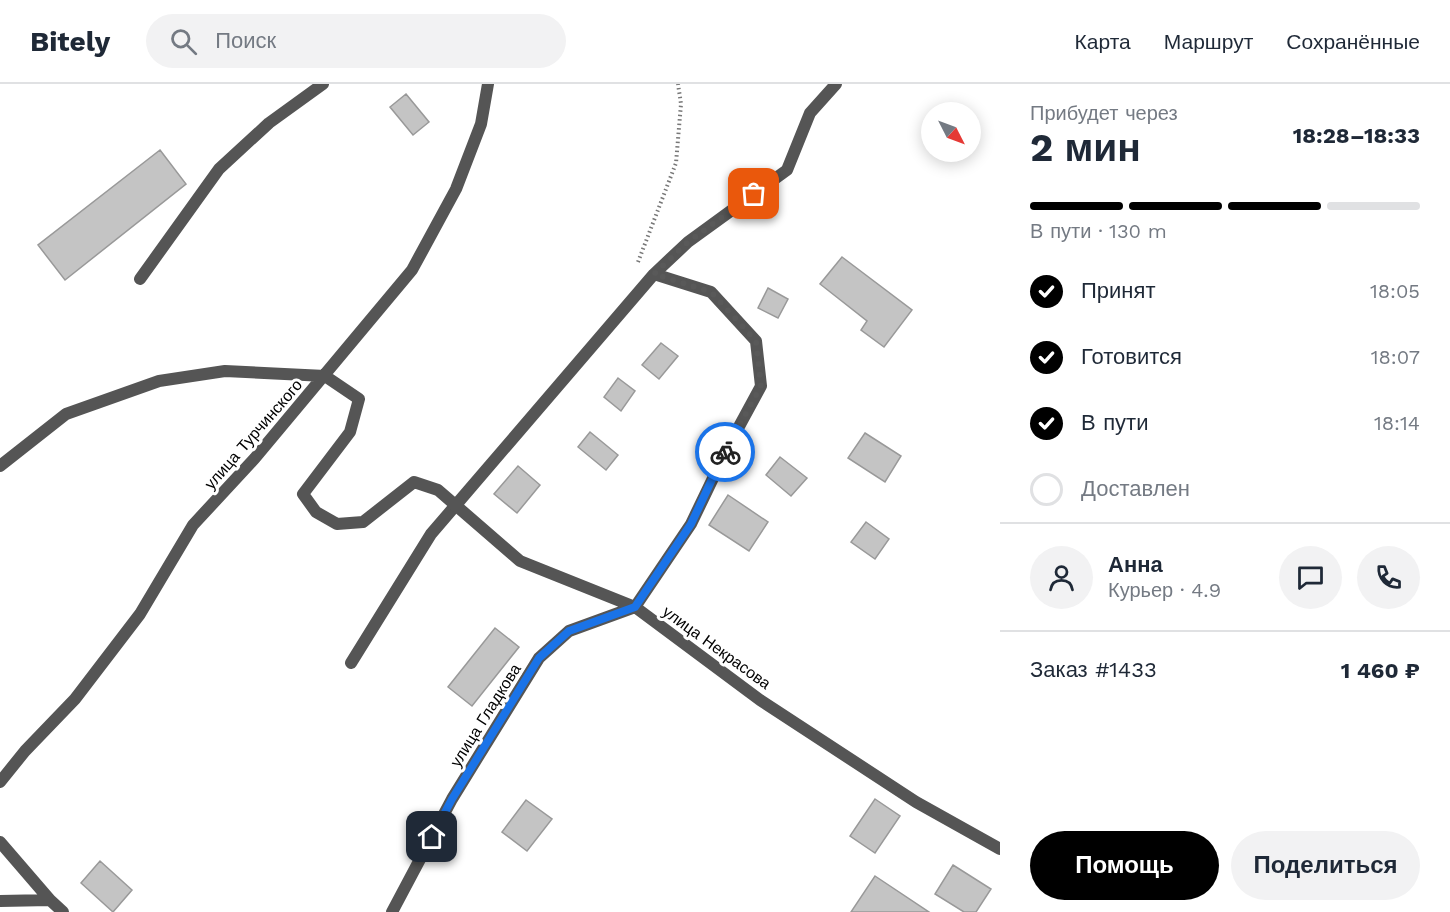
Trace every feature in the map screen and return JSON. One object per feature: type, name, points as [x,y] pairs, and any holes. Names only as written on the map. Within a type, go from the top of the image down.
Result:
[{"type":"street","points":[[140,279],[219,169],[269,123],[323,84]]},
{"type":"street","name":"улица Турчинского","points":[[0,782],[25,751],[75,699],[140,614],[193,525],[326,376],[412,270],[456,189],[481,124],[488,84]]},
{"type":"street","points":[[351,663],[431,534],[654,274],[688,242],[788,170],[810,113],[836,84]]},
{"type":"street","points":[[635,607],[691,524],[729,445],[761,386],[756,341],[711,292],[654,274]]},
{"type":"street","points":[[0,466],[66,414],[159,381],[225,371],[326,376]]},
{"type":"street","name":"улица Некрасова","points":[[326,376],[359,399],[350,432],[303,494],[316,512],[337,524],[363,522],[414,482],[438,490],[520,561],[635,607],[760,700],[916,802],[1000,849]]},
{"type":"street","name":"улица Гладкова","points":[[392,912],[452,799],[539,658],[569,631],[635,607]]},
{"type":"street","points":[[0,842],[63,912]]},
{"type":"street","points":[[0,901],[50,900]]},
{"type":"path","points":[[637,265],[676,163],[681,104],[678,84]]},
{"type":"building","points":[[406,94],[429,122],[413,135],[390,107]]},
{"type":"building","points":[[160,150],[186,184],[65,280],[38,245]]},
{"type":"building","points":[[842,257],[912,310],[884,347],[861,330],[867,321],[820,284]]},
{"type":"building","points":[[768,288],[788,299],[778,318],[758,308]]},
{"type":"building","points":[[661,343],[678,356],[659,379],[642,365]]},
{"type":"building","points":[[618,378],[635,391],[621,411],[604,397]]},
{"type":"building","points":[[590,432],[618,455],[606,470],[578,447]]},
{"type":"building","points":[[865,433],[901,456],[885,482],[848,458]]},
{"type":"building","points":[[780,457],[807,478],[791,496],[766,475]]},
{"type":"building","points":[[518,466],[540,485],[517,513],[494,494]]},
{"type":"building","points":[[728,495],[768,522],[749,551],[709,525]]},
{"type":"building","points":[[866,522],[889,539],[875,559],[851,542]]},
{"type":"building","points":[[495,628],[519,647],[472,706],[448,687]]},
{"type":"building","points":[[875,799],[900,816],[875,853],[850,836]]},
{"type":"building","points":[[526,800],[552,819],[527,851],[502,832]]},
{"type":"building","points":[[100,861],[132,890],[113,912],[81,883]]},
{"type":"building","points":[[953,865],[991,889],[976,912],[964,912],[935,894]]},
{"type":"building","points":[[875,876],[929,912],[851,912]]},
{"type":"way so far","points":[[725,452],[761,386],[756,341],[711,292],[654,274],[688,242],[754,194]]},
{"type":"route","points":[[432,837],[452,799],[539,658],[569,631],[635,607],[691,524],[725,452]]}]
